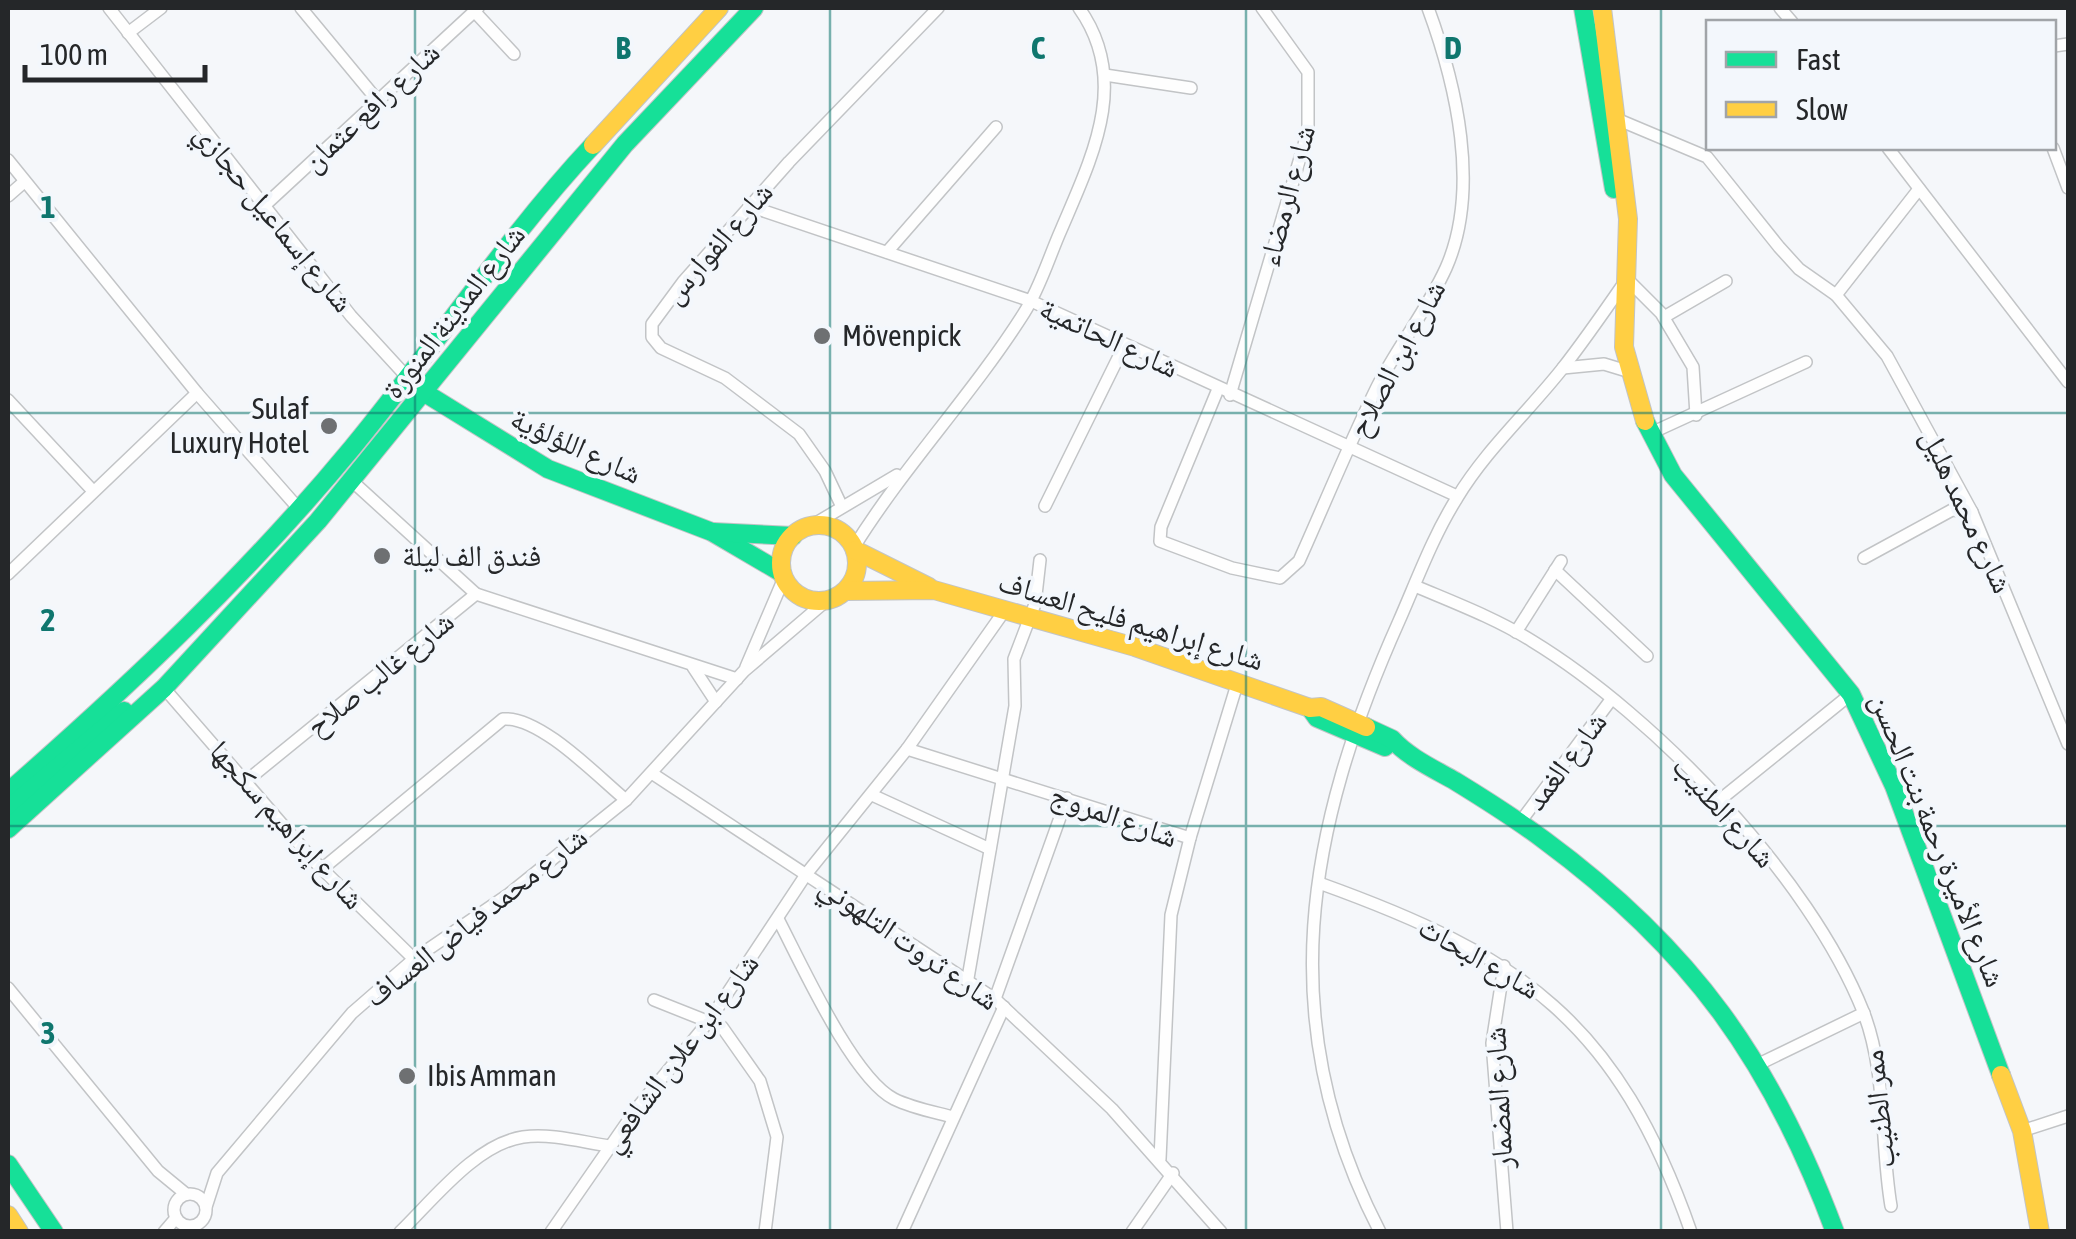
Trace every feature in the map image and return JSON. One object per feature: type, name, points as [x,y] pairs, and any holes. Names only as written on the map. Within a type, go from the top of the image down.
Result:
[{"type":"street","name":"شارع إسماعيل حجازي","points":[[109,8],[264,206],[406,376]]},
{"type":"street","points":[[128,33],[161,8]]},
{"type":"street","points":[[301,8],[378,101]]},
{"type":"street","name":"شارع المدينة المنورة","points":[[8,792],[102,710],[299,509],[574,164],[718,8]]},
{"type":"street","name":"شارع المدينة المنورة","points":[[8,829],[164,688],[352,481],[625,144],[754,8]]},
{"type":"street","name":"شارع الفوارس","points":[[842,508],[825,471],[799,434],[725,378],[668,352],[652,337],[655,316],[750,206],[938,8]]},
{"type":"street","points":[[854,548],[901,473],[1031,301],[1094,151],[1106,101],[1105,75],[1095,36],[1079,8]]},
{"type":"street","name":"شارع الرمضاء","points":[[1167,546],[1160,540],[1161,527],[1224,392],[1308,131],[1308,72],[1300,55],[1262,8]]},
{"type":"street","name":"شارع ابن الصلاح","points":[[1167,546],[1270,579],[1285,576],[1299,561],[1406,334],[1446,268],[1458,230],[1458,120],[1428,8]]},
{"type":"street","name":"شارع الأميرة رحمة بنت الحسن","points":[[1582,8],[1625,233]]},
{"type":"street","points":[[476,9],[514,54]]},
{"type":"street","name":"شارع رافع عثمان","points":[[264,206],[476,9]]},
{"type":"street","name":"شارع الأميرة رحمة بنت الحسن","points":[[1604,13],[1628,219],[1624,280],[1627,371],[1648,434],[1692,500],[1852,694],[1894,786],[2022,1131],[2040,1232]]},
{"type":"street","points":[[1105,75],[1192,88]]},
{"type":"street","name":"شارع محمد هليل","points":[[1618,120],[1707,156],[1789,258],[1836,294],[1886,356],[1972,512],[2068,744]]},
{"type":"street","points":[[887,252],[996,128]]},
{"type":"street","points":[[1890,150],[2068,382]]},
{"type":"street","points":[[2054,150],[2068,188]]},
{"type":"street","points":[[8,160],[197,394],[299,509]]},
{"type":"street","points":[[8,196],[24,182]]},
{"type":"street","points":[[1836,294],[1919,189]]},
{"type":"street","name":"شارع الحاتمية","points":[[750,206],[1031,301],[1458,496]]},
{"type":"street","points":[[1380,1232],[1322,1085],[1310,982],[1319,883],[1354,728],[1458,496],[1562,368],[1624,280],[1664,317],[1694,367],[1696,415]]},
{"type":"street","points":[[1664,317],[1726,281]]},
{"type":"street","points":[[1045,506],[1124,346]]},
{"type":"street","points":[[1648,434],[1806,362]]},
{"type":"street","points":[[1562,368],[1604,364],[1627,371]]},
{"type":"street","points":[[8,574],[197,394]]},
{"type":"street","name":"شارع اللؤلؤية","points":[[425,394],[548,469],[712,532],[783,576]]},
{"type":"street","points":[[8,400],[93,491]]},
{"type":"street","points":[[811,526],[828,526],[843,534],[854,548],[856,572],[846,591],[826,601],[809,600],[794,592],[783,576],[785,546],[793,536],[901,473]]},
{"type":"street","name":"شارع غالب صلاح","points":[[244,782],[476,594],[352,481]]},
{"type":"street","points":[[1864,558],[1952,510],[1972,512]]},
{"type":"street","name":"شارع اللؤلؤية","points":[[712,532],[793,536]]},
{"type":"street","name":"شارع إبراهيم فليح العساف","points":[[854,548],[934,590],[1030,616],[1310,708],[1318,718],[1400,748],[1521,821],[1630,906],[1671,948],[1761,1063],[1802,1142],[1835,1232]]},
{"type":"street","points":[[968,978],[1014,706],[1015,652],[1030,616],[1040,560]]},
{"type":"street","points":[[1516,632],[1558,566],[1647,656]]},
{"type":"street","name":"شارع محمد فياض العساف","points":[[740,675],[783,576]]},
{"type":"street","name":"شارع الطنيب","points":[[1415,586],[1516,632],[1610,701],[1721,799],[1755,838],[1823,936],[1864,1013]]},
{"type":"street","name":"شارع إبراهيم فليح العساف","points":[[846,591],[934,590]]},
{"type":"street","points":[[476,594],[690,664],[740,675]]},
{"type":"street","name":"شارع محمد فياض العساف","points":[[175,1213],[188,1194],[217,1173],[332,1034],[414,959],[509,894],[626,800],[740,675],[826,601]]},
{"type":"street","name":"شارع ابن علان الشافعي","points":[[551,1232],[609,1146],[709,1020],[807,873],[907,749],[1005,610]]},
{"type":"street","name":"شارع المدينة المنورة","points":[[8,777],[168,644]]},
{"type":"street","name":"شارع المدينة المنورة","points":[[8,809],[197,650]]},
{"type":"street","points":[[690,664],[716,702]]},
{"type":"street","points":[[1190,838],[1238,682]]},
{"type":"street","name":"شارع إبراهيم سكجها","points":[[164,688],[322,870],[414,959]]},
{"type":"street","points":[[1721,799],[1852,694]]},
{"type":"street","name":"شارع الغمد","points":[[1521,821],[1610,701]]},
{"type":"street","points":[[322,870],[503,718],[519,719],[538,728],[626,800]]},
{"type":"street","name":"شارع المروج","points":[[907,749],[1190,838],[1168,941],[1169,1021],[1160,1159]]},
{"type":"street","name":"شارع ثروت التلهوني","points":[[652,774],[968,978],[1000,1003],[1160,1159],[1221,1232]]},
{"type":"street","points":[[872,794],[990,849]]},
{"type":"street","points":[[902,1232],[1000,1003],[1067,798]]},
{"type":"street","name":"شارع البحاث","points":[[1319,883],[1398,913],[1504,966],[1555,1004],[1606,1061],[1656,1144],[1691,1232]]},
{"type":"street","points":[[778,919],[849,1048],[878,1088],[908,1104],[953,1117]]},
{"type":"street","name":"شارع المضمار","points":[[1504,966],[1492,1044],[1507,1232]]},
{"type":"street","points":[[8,988],[158,1171],[188,1194],[200,1197],[205,1219],[190,1229],[175,1213],[158,1171]]},
{"type":"street","points":[[654,1000],[709,1020],[731,1035],[770,1107],[777,1136],[765,1232]]},
{"type":"street","points":[[1761,1063],[1864,1013]]},
{"type":"street","name":"ممر الطنيب","points":[[1864,1013],[1878,1062],[1881,1141],[1891,1206]]},
{"type":"street","points":[[2022,1131],[2068,1116]]},
{"type":"street","points":[[400,1232],[462,1173],[507,1142],[533,1136],[609,1146]]},
{"type":"street","points":[[8,1164],[54,1232]]},
{"type":"street","name":"شارع محمد فياض العساف","points":[[205,1219],[217,1173]]},
{"type":"street","points":[[1132,1232],[1173,1173]]},
{"type":"street","points":[[8,1184],[42,1232]]},
{"type":"street","points":[[164,1232],[175,1213]]},
{"type":"street","points":[[8,1215],[19,1232]]},
{"type":"traffic: fast","points":[[8,829],[164,688],[318,521],[625,144],[754,8]]},
{"type":"traffic: fast","points":[[1583,8],[1614,189]]},
{"type":"traffic: fast","points":[[8,792],[99,711],[272,540],[352,448],[530,218],[593,145]]},
{"type":"traffic: fast","points":[[425,393],[548,469],[712,532],[782,573]]},
{"type":"traffic: fast","points":[[1645,421],[1673,475],[1851,694],[1894,786],[2001,1075]]},
{"type":"traffic: fast","points":[[713,532],[793,536]]},
{"type":"traffic: fast","points":[[1310,708],[1317,718],[1385,747]]},
{"type":"traffic: fast","points":[[8,809],[124,711]]},
{"type":"traffic: fast","points":[[1366,727],[1392,739],[1413,757],[1544,840],[1643,923],[1685,967],[1721,1013],[1784,1114],[1835,1232]]},
{"type":"traffic: fast","points":[[8,1164],[54,1232]]},
{"type":"traffic: slow","points":[[593,145],[719,8]]},
{"type":"traffic: slow","points":[[1602,8],[1628,219],[1624,347],[1645,421]]},
{"type":"traffic: slow","points":[[819,525],[846,536],[857,563],[846,590],[819,601],[792,590],[781,563],[792,536],[819,525]]},
{"type":"traffic: slow","points":[[855,550],[929,587]]},
{"type":"traffic: slow","points":[[846,591],[934,590],[1135,647],[1310,708],[1321,707],[1366,727]]},
{"type":"traffic: slow","points":[[2001,1075],[2022,1131],[2040,1232]]},
{"type":"traffic: slow","points":[[8,1215],[19,1232]]},
{"type":"place","name":"Mövenpick","points":[[822,336]]},
{"type":"place","name":"Sulaf Luxury Hotel","points":[[329,426]]},
{"type":"place","name":"فندق الف ليلة","points":[[382,556]]},
{"type":"place","name":"Ibis Amman","points":[[407,1076]]}]
